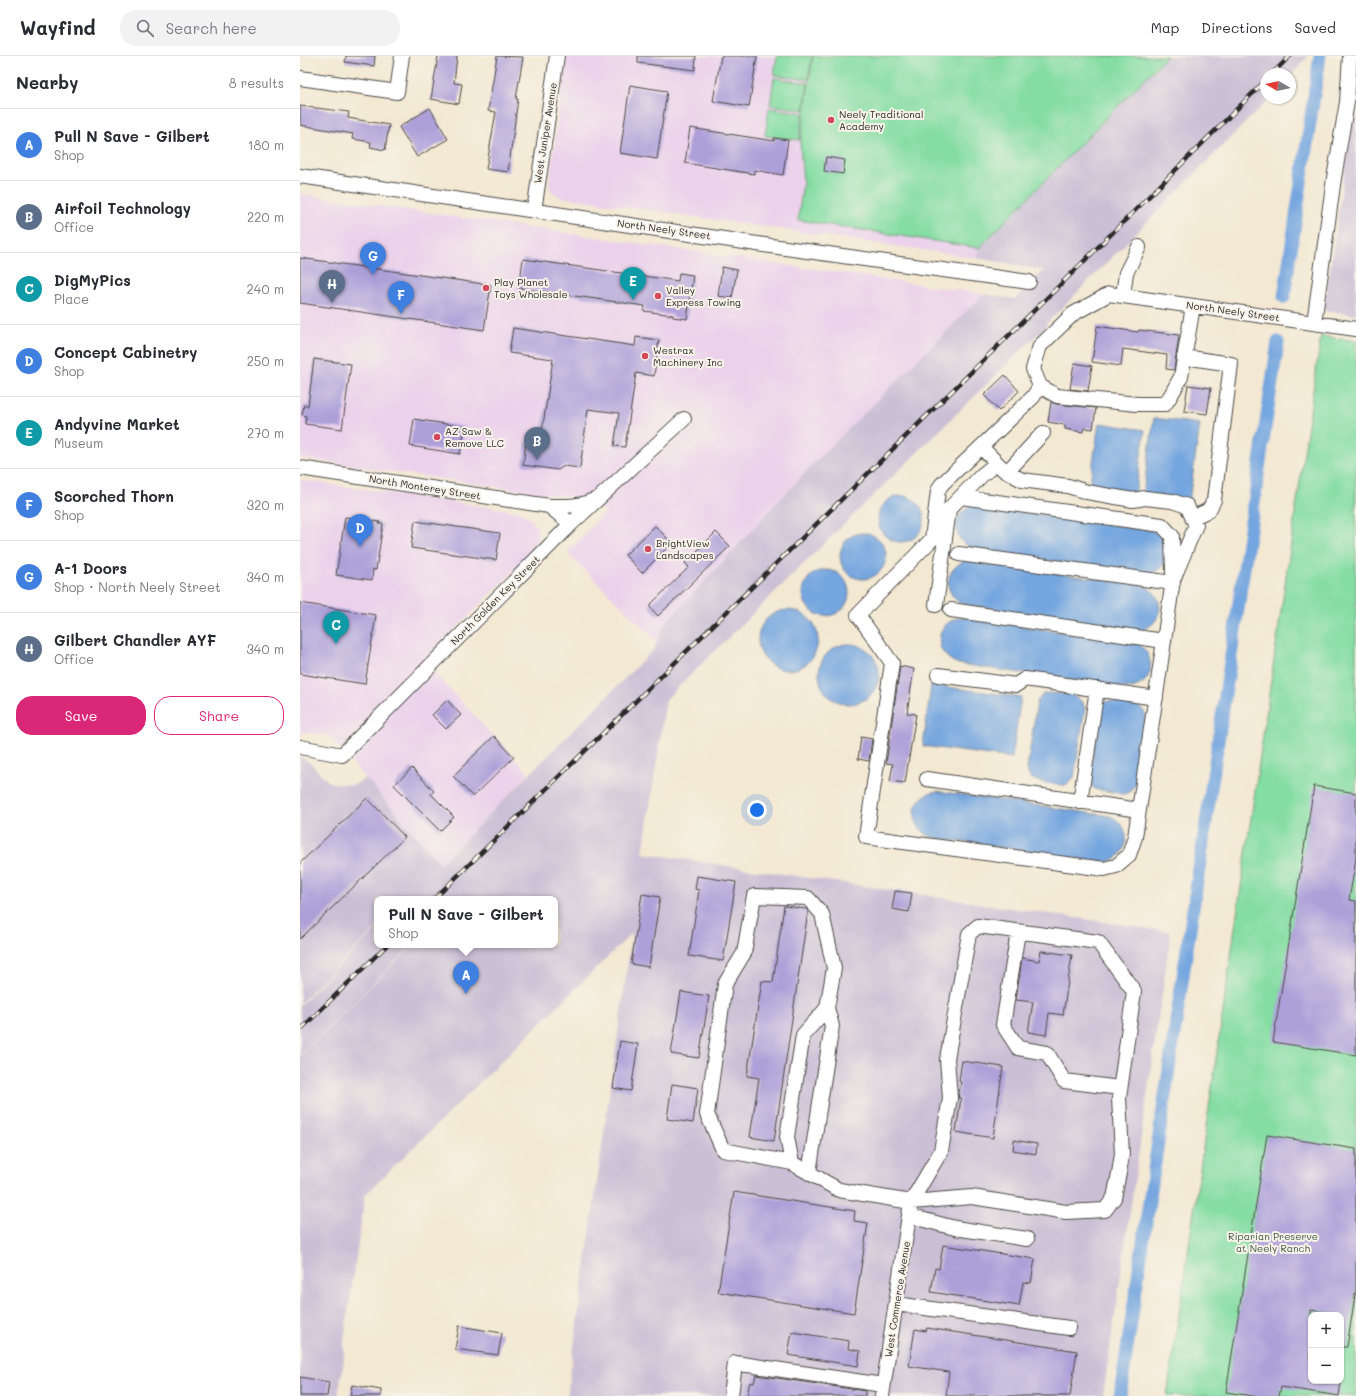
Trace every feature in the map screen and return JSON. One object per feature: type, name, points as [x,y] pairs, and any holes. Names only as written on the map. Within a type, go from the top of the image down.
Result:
[{"type":"street","points":[[300,78],[397,92],[402,56]]},
{"type":"street","name":"West Juniper Avenue","points":[[534,211],[557,56]]},
{"type":"street","points":[[1314,323],[1334,178],[1347,102],[1350,56]]},
{"type":"street","name":"North Neely Street","points":[[300,176],[1029,282]]},
{"type":"street","points":[[1140,247],[1116,294],[1073,314],[1040,346],[1033,369],[1040,386],[1057,396],[1136,404],[1165,404],[1181,378],[1193,306]]},
{"type":"street","name":"North Neely Street","points":[[1116,294],[1356,330]]},
{"type":"street","points":[[1184,357],[1231,364],[1214,500],[1209,510],[1192,518]]},
{"type":"street","points":[[961,497],[1162,525],[1172,536],[1173,581],[1135,837],[1129,855],[1116,866],[1104,868],[866,837],[892,663],[858,614],[932,539],[938,491],[941,485],[1033,397],[1040,386]]},
{"type":"street","name":"North Golden Key Street","points":[[300,747],[342,755],[570,524],[684,419]]},
{"type":"street","points":[[936,604],[949,509],[982,475],[1002,467],[1042,433]]},
{"type":"street","points":[[981,447],[1002,467],[1022,480],[1068,486],[1087,492],[1133,500],[1146,498],[1172,501],[1187,506],[1196,525],[1173,581]]},
{"type":"street","name":"North Monterey Street","points":[[300,468],[549,506],[572,506],[584,504],[598,498]]},
{"type":"street","points":[[549,506],[570,524]]},
{"type":"street","points":[[958,554],[1173,581]]},
{"type":"street","points":[[951,610],[1164,641]]},
{"type":"street","points":[[938,675],[1016,685],[1024,679],[1156,698]]},
{"type":"street","points":[[1080,802],[1097,689]]},
{"type":"street","points":[[927,779],[1139,810]]},
{"type":"street","points":[[809,1173],[832,1026],[827,1008],[834,968],[822,914],[808,898],[754,896],[744,953],[725,984],[707,1114],[723,1150],[792,1163],[809,1173],[839,1190],[911,1202],[972,1196],[1066,1212],[1105,1210],[1114,1198],[1122,1154],[1119,1098],[1134,991],[1098,942],[978,926],[969,934],[947,1059],[950,1098],[941,1151],[911,1202]]},
{"type":"street","points":[[1018,932],[1003,1025],[1010,1037],[1018,1048],[1047,1053],[1064,1081],[1120,1088]]},
{"type":"street","points":[[792,1163],[787,1137],[803,1036],[827,1008]]},
{"type":"street","name":"West Commerce Avenue","points":[[882,1391],[911,1202]]},
{"type":"street","points":[[909,1216],[955,1228],[1027,1239]]},
{"type":"street","points":[[896,1304],[1069,1328]]},
{"type":"street","points":[[731,1396],[735,1363],[882,1391]]},
{"type":"shaded area","name":"Neely Traditional Academy","points":[[566,56],[1168,56],[979,248],[977,258],[560,197],[549,188],[549,185]]},
{"type":"shaded area","points":[[1167,56],[1308,56],[1296,70],[1296,68],[1260,68],[1260,104],[1264,104],[1046,324],[1047,325],[666,699],[643,853],[1171,932],[1103,1396],[567,1396],[632,933],[365,1195],[344,1340],[344,1359],[338,1396],[300,1396],[300,1056],[410,948],[558,948],[558,896],[374,896],[374,930],[300,1003],[300,756],[309,762],[328,781],[336,784],[354,785],[366,778],[440,864],[653,650],[665,624],[814,463],[984,294],[1015,299],[1044,270],[977,258],[979,248]]},
{"type":"shaded area","points":[[1356,92],[1356,315],[1324,310]]},
{"type":"shaded area","points":[[300,194],[984,294],[665,624],[657,641],[567,553],[606,511],[572,496],[544,494],[300,458]]},
{"type":"shaded area","points":[[300,480],[509,510],[522,513],[532,520],[537,527],[538,544],[535,550],[423,661],[529,774],[440,864],[328,735],[300,732]]},
{"type":"shaded area","points":[[374,931],[374,948],[409,948],[300,1055],[300,1005]]},
{"type":"green space","points":[[777,56],[812,56],[808,80],[774,75]]},
{"type":"green space","points":[[813,56],[1167,56],[979,248],[798,220],[803,182],[800,143]]},
{"type":"green space","points":[[774,78],[808,83],[804,110],[770,105]]},
{"type":"green space","points":[[769,108],[803,113],[799,140],[765,136]]},
{"type":"green space","name":"Riparian Preserve at Neely Ranch","points":[[1321,336],[1356,341],[1356,1396],[1167,1396]]},
{"type":"water","points":[[1154,418],[1200,424],[1189,501],[1143,493]]},
{"type":"water","points":[[1099,423],[1145,430],[1135,496],[1089,489]]},
{"type":"water","points":[[901,496],[914,500],[920,506],[924,519],[920,532],[914,538],[901,542],[888,538],[882,532],[878,519],[882,506],[888,500]]},
{"type":"water","points":[[972,505],[1156,531],[1166,543],[1168,549],[1167,556],[1161,567],[1148,575],[977,550],[962,542],[956,529],[960,516]]},
{"type":"water","points":[[863,533],[876,537],[882,543],[886,556],[882,569],[876,575],[863,579],[850,575],[844,569],[840,556],[844,543],[850,537]]},
{"type":"water","points":[[964,561],[1143,585],[1151,590],[1156,596],[1160,610],[1154,622],[1148,627],[1139,631],[961,604],[951,594],[948,582],[953,570],[957,565]]},
{"type":"water","points":[[826,570],[839,574],[845,580],[849,593],[845,606],[839,612],[826,616],[813,612],[807,606],[803,593],[807,580],[813,574]]},
{"type":"water","points":[[782,610],[794,610],[805,615],[813,623],[818,634],[816,652],[805,665],[794,670],[782,670],[771,665],[763,657],[758,646],[758,634],[763,623],[771,615]]},
{"type":"water","points":[[961,617],[1139,644],[1149,658],[1150,672],[1147,679],[1141,684],[1134,687],[1125,688],[959,664],[950,660],[944,654],[940,647],[939,639],[945,626],[952,620]]},
{"type":"water","points":[[843,644],[855,644],[866,649],[874,657],[879,668],[877,686],[866,699],[855,704],[843,704],[832,699],[824,691],[819,680],[819,668],[824,657],[832,649]]},
{"type":"water","points":[[931,685],[1021,697],[1012,758],[923,746]]},
{"type":"water","points":[[1043,694],[1065,694],[1080,699],[1085,709],[1074,777],[1067,785],[1040,782],[1030,776],[1027,769],[1037,702]]},
{"type":"water","points":[[1104,702],[1132,703],[1141,708],[1146,717],[1135,785],[1128,793],[1123,794],[1095,789],[1089,782],[1100,706]]},
{"type":"water","points":[[937,791],[1110,816],[1118,821],[1124,828],[1126,844],[1118,857],[1110,861],[1101,862],[935,838],[926,834],[919,828],[915,813],[916,806],[921,799],[927,794]]},
{"type":"building","points":[[346,56],[375,56],[374,66],[345,62]]},
{"type":"building","points":[[438,56],[457,56],[454,83],[462,84],[459,104],[431,99]]},
{"type":"building","points":[[497,56],[523,57],[516,99],[518,99],[508,172],[486,169],[496,112],[488,111]]},
{"type":"building","points":[[638,56],[696,56],[695,70],[638,63]]},
{"type":"building","points":[[721,56],[757,56],[749,107],[713,101]]},
{"type":"building","points":[[630,85],[667,91],[657,159],[620,153]]},
{"type":"building","points":[[300,106],[349,112],[348,118],[389,125],[385,150],[370,147],[371,142],[352,139],[353,134],[300,125]]},
{"type":"building","points":[[430,108],[448,139],[417,157],[399,127]]},
{"type":"building","points":[[690,128],[774,141],[774,138],[788,140],[783,175],[754,170],[754,174],[685,163]]},
{"type":"building","points":[[826,157],[845,160],[843,174],[824,171]]},
{"type":"building","points":[[300,258],[491,285],[484,330],[300,303]]},
{"type":"building","points":[[523,259],[678,281],[679,273],[693,275],[687,319],[673,317],[673,315],[644,311],[645,306],[519,288]]},
{"type":"building","points":[[722,267],[737,270],[732,298],[718,296]]},
{"type":"building","points":[[1097,326],[1138,332],[1139,330],[1179,335],[1174,370],[1166,369],[1167,355],[1123,349],[1121,366],[1092,362]]},
{"type":"building","points":[[513,328],[635,346],[636,337],[659,340],[654,376],[636,373],[625,447],[614,446],[619,413],[588,409],[580,468],[564,466],[558,470],[523,465],[526,443],[540,445],[553,359],[509,353]]},
{"type":"building","points":[[314,359],[351,364],[342,429],[305,424],[306,416],[302,415],[304,405],[308,406]]},
{"type":"building","points":[[1074,363],[1092,366],[1088,391],[1070,389]]},
{"type":"building","points":[[1005,375],[1019,391],[999,411],[984,395]]},
{"type":"building","points":[[1188,385],[1211,388],[1207,414],[1184,411]]},
{"type":"building","points":[[1051,402],[1056,404],[1096,408],[1093,429],[1084,428],[1083,432],[1065,429],[1065,425],[1048,422]]},
{"type":"building","name":"AZ Saw & Remove LLC","points":[[414,419],[465,427],[460,454],[410,446]]},
{"type":"building","points":[[345,517],[380,522],[379,524],[383,524],[376,570],[373,569],[372,580],[336,575]]},
{"type":"building","points":[[415,521],[500,533],[496,560],[411,548]]},
{"type":"building","name":"BrightView Landscapes","points":[[655,526],[672,543],[642,573],[625,555]]},
{"type":"building","points":[[716,532],[730,546],[658,616],[649,606],[689,567],[685,563]]},
{"type":"building","points":[[300,603],[376,615],[365,684],[300,674]]},
{"type":"building","points":[[900,666],[914,669],[907,713],[916,714],[905,783],[890,781],[893,764],[886,763]]},
{"type":"building","points":[[447,700],[461,715],[446,729],[432,715]]},
{"type":"building","points":[[494,736],[514,757],[473,797],[453,776]]},
{"type":"building","points":[[861,737],[872,739],[869,761],[858,759]]},
{"type":"building","points":[[412,768],[434,791],[431,794],[454,817],[440,831],[394,785]]},
{"type":"building","points":[[1314,786],[1356,793],[1356,859],[1349,900],[1356,901],[1356,1055],[1273,1042]]},
{"type":"building","points":[[367,798],[405,837],[300,939],[300,863]]},
{"type":"building","points":[[697,876],[736,882],[723,961],[689,956],[699,890],[695,889]]},
{"type":"building","points":[[895,891],[912,893],[909,912],[892,909]]},
{"type":"building","points":[[642,894],[660,897],[649,967],[631,964]]},
{"type":"building","points":[[784,906],[806,909],[808,911],[774,1141],[750,1137],[759,1078],[747,1076],[762,981],[773,982]]},
{"type":"building","points":[[1041,951],[1072,955],[1063,1015],[1049,1013],[1046,1035],[1028,1032],[1033,1002],[1016,1000],[1022,958],[1039,961]]},
{"type":"building","points":[[681,992],[709,996],[699,1058],[671,1054]]},
{"type":"building","points":[[620,1041],[638,1044],[631,1091],[613,1088]]},
{"type":"building","points":[[962,1061],[1003,1067],[993,1138],[956,1132],[961,1098],[958,1098],[961,1082],[959,1081]]},
{"type":"building","points":[[672,1084],[698,1088],[693,1123],[667,1119]]},
{"type":"building","points":[[1267,1135],[1356,1149],[1356,1289],[1347,1347],[1344,1347],[1344,1312],[1323,1312],[1311,1310],[1311,1312],[1308,1312],[1308,1384],[1341,1384],[1339,1396],[1281,1387],[1279,1396],[1252,1396],[1226,1392]]},
{"type":"building","points":[[1014,1140],[1037,1144],[1036,1154],[1013,1150]]},
{"type":"building","points":[[734,1192],[855,1211],[854,1221],[868,1223],[854,1313],[718,1292]]},
{"type":"building","points":[[943,1245],[1035,1259],[1031,1283],[1023,1282],[1019,1306],[931,1292],[935,1268],[939,1269]]},
{"type":"building","points":[[459,1326],[502,1333],[498,1355],[455,1349]]},
{"type":"building","points":[[927,1328],[1077,1351],[1070,1396],[946,1396],[949,1372],[909,1366],[915,1329],[926,1331]]},
{"type":"building","points":[[792,1332],[849,1341],[848,1349],[860,1351],[858,1366],[788,1355]]},
{"type":"building","points":[[756,1375],[865,1391],[865,1396],[747,1396],[750,1382],[754,1383]]},
{"type":"building","points":[[300,1377],[329,1382],[327,1396],[300,1396]]},
{"type":"building","points":[[352,1385],[381,1390],[381,1396],[350,1396]]},
{"type":"waterway","points":[[1284,297],[1320,56]]},
{"type":"waterway","points":[[1120,1396],[1278,342]]},
{"type":"railway","points":[[1278,68],[1290,56]]},
{"type":"railway","points":[[437,896],[1055,290],[1260,86]]},
{"type":"railway","points":[[300,1030],[384,948]]},
{"type":"place","name":"Neely Traditional Academy","points":[[831,120]]},
{"type":"place","name":"A-1 Doors","points":[[373,275]]},
{"type":"place","name":"Play Planet Toys Wholesale","points":[[486,288]]},
{"type":"place","name":"Valley Express Towing","points":[[658,296]]},
{"type":"place","name":"Andyvine Market","points":[[633,300]]},
{"type":"place","name":"Gilbert Chandler AYF","points":[[332,303]]},
{"type":"place","name":"Scorched Thorn","points":[[401,314]]},
{"type":"place","name":"Westrax Machinery Inc","points":[[645,356]]},
{"type":"place","name":"AZ Saw & Remove LLC","points":[[437,437]]},
{"type":"place","name":"Airfoil Technology","points":[[537,460]]},
{"type":"place","name":"Concept Cabinetry","points":[[360,547]]},
{"type":"place","name":"BrightView Landscapes","points":[[648,549]]},
{"type":"place","name":"DigMyPics","points":[[336,644]]},
{"type":"place","name":"Pull N Save - Gilbert","points":[[466,994]]}]
